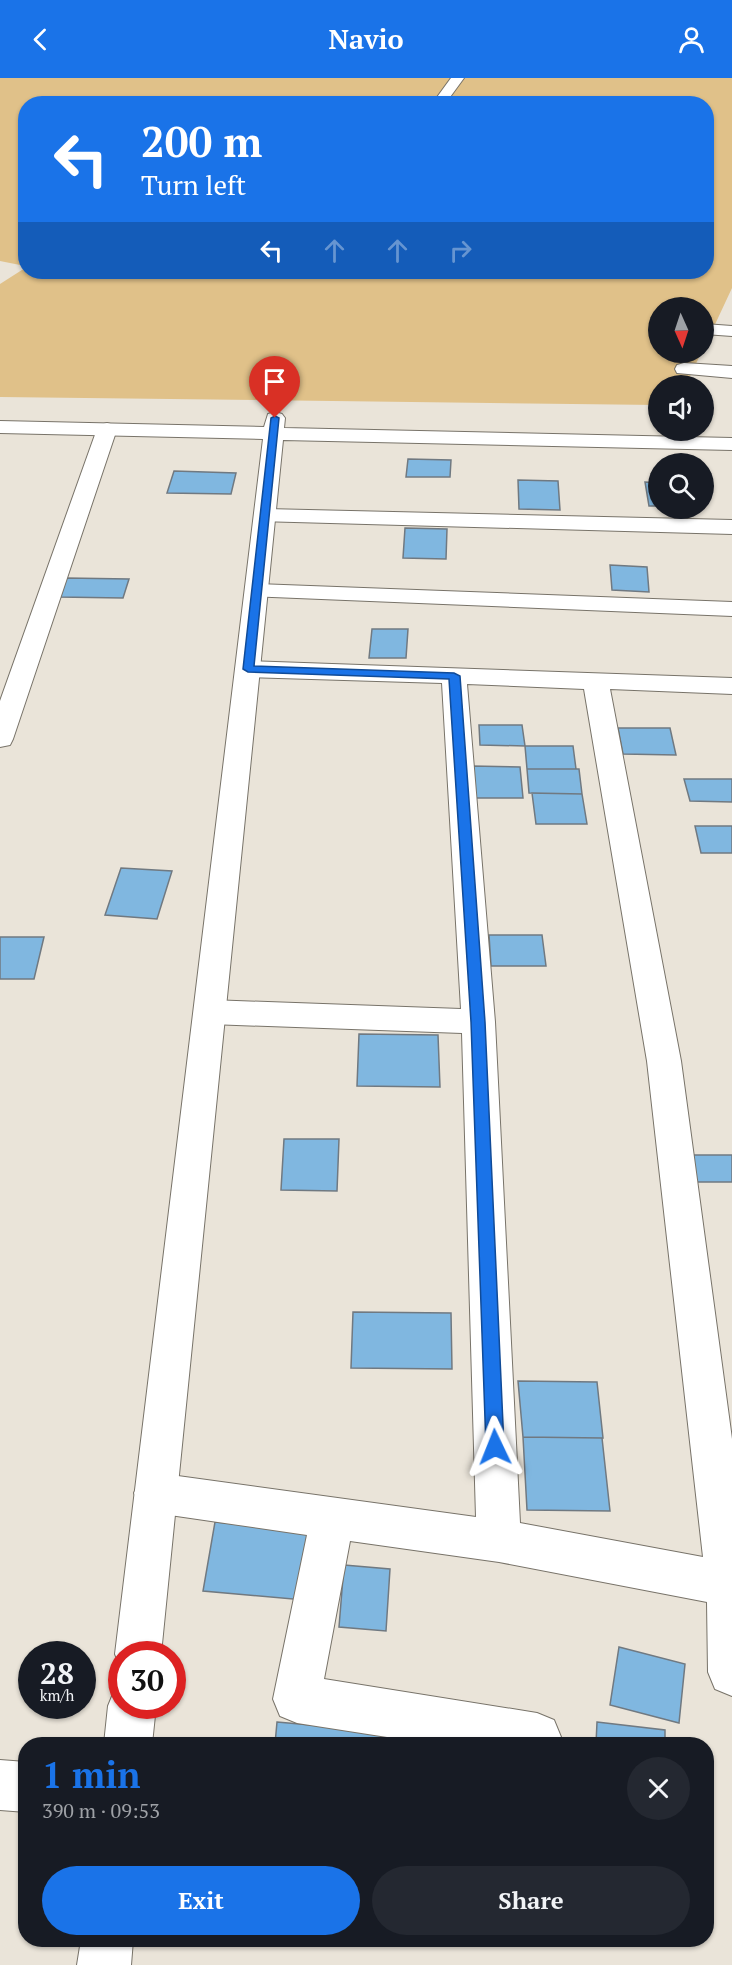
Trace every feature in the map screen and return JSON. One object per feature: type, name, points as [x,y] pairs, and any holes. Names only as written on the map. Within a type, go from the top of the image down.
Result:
[{"type":"street","points":[[444,96],[458,78]]},
{"type":"street","points":[[714,330],[732,331]]},
{"type":"street","points":[[684,369],[732,372]]},
{"type":"street","points":[[0,412],[274,426],[732,444]]},
{"type":"street","points":[[139,1641],[266,516],[274,426]]},
{"type":"street","points":[[0,427],[107,429],[274,426],[648,428]]},
{"type":"street","points":[[0,739],[9,682],[107,429]]},
{"type":"street","points":[[714,429],[732,430]]},
{"type":"street","points":[[266,516],[732,527]]},
{"type":"street","points":[[257,591],[732,609]]},
{"type":"street","points":[[248,669],[732,686]]},
{"type":"street","points":[[454,676],[478,1022],[499,1541]]},
{"type":"street","points":[[596,681],[664,1061],[730,1584],[732,1672]]},
{"type":"street","points":[[210,1012],[478,1022]]},
{"type":"street","points":[[156,1493],[499,1541],[730,1584]]},
{"type":"street","points":[[332,1518],[297,1698],[537,1737]]},
{"type":"street","points":[[129,1737],[131,1719]]},
{"type":"street","points":[[0,1785],[18,1786]]},
{"type":"street","points":[[104,1965],[106,1947]]},
{"type":"shaded area","points":[[0,78],[732,78],[732,288],[714,327],[714,297],[648,297],[648,363],[696,363],[691,375],[648,375],[648,405],[0,397],[0,284],[18,272],[18,279],[714,279],[714,96],[18,96],[18,265],[0,261]]},
{"type":"building","points":[[408,459],[451,460],[450,477],[406,477]]},
{"type":"building","points":[[174,471],[236,473],[231,494],[167,493]]},
{"type":"building","points":[[518,480],[558,481],[560,510],[519,509]]},
{"type":"building","points":[[645,482],[648,482],[648,500]]},
{"type":"building","points":[[405,528],[447,529],[446,559],[403,558]]},
{"type":"building","points":[[610,565],[647,567],[649,592],[612,590]]},
{"type":"building","points":[[66,578],[129,579],[123,598],[59,597]]},
{"type":"building","points":[[372,629],[408,629],[406,658],[369,658]]},
{"type":"building","points":[[479,725],[522,725],[525,746],[480,745]]},
{"type":"building","points":[[618,728],[670,728],[676,755],[623,754]]},
{"type":"building","points":[[525,746],[573,746],[576,769],[527,769]]},
{"type":"building","points":[[472,766],[520,767],[523,798],[474,798]]},
{"type":"building","points":[[527,769],[579,769],[582,794],[529,793]]},
{"type":"building","points":[[684,779],[732,779],[732,802],[690,801]]},
{"type":"building","points":[[532,793],[582,794],[587,824],[536,824]]},
{"type":"building","points":[[695,826],[732,826],[732,853],[701,853]]},
{"type":"building","points":[[121,868],[172,871],[157,919],[105,915]]},
{"type":"building","points":[[489,935],[542,935],[546,966],[491,966]]},
{"type":"building","points":[[0,937],[44,937],[34,979],[0,979]]},
{"type":"building","points":[[359,1034],[438,1035],[440,1087],[357,1086]]},
{"type":"building","points":[[284,1139],[339,1139],[337,1191],[281,1190]]},
{"type":"building","points":[[680,1155],[732,1155],[732,1182],[686,1182]]},
{"type":"building","points":[[353,1312],[451,1313],[452,1369],[351,1368]]},
{"type":"building","points":[[518,1381],[597,1382],[603,1438],[523,1437]]},
{"type":"building","points":[[523,1437],[602,1438],[610,1511],[527,1510]]},
{"type":"building","points":[[215,1522],[312,1531],[304,1600],[203,1591]]},
{"type":"building","points":[[344,1565],[390,1569],[386,1631],[339,1627]]},
{"type":"building","points":[[619,1647],[685,1664],[679,1723],[610,1705]]},
{"type":"building","points":[[277,1722],[444,1737],[276,1737]]},
{"type":"building","points":[[597,1722],[665,1730],[665,1737],[596,1737]]},
{"type":"route","points":[[275,418],[248,669],[454,676],[478,1022],[495,1447]]}]
